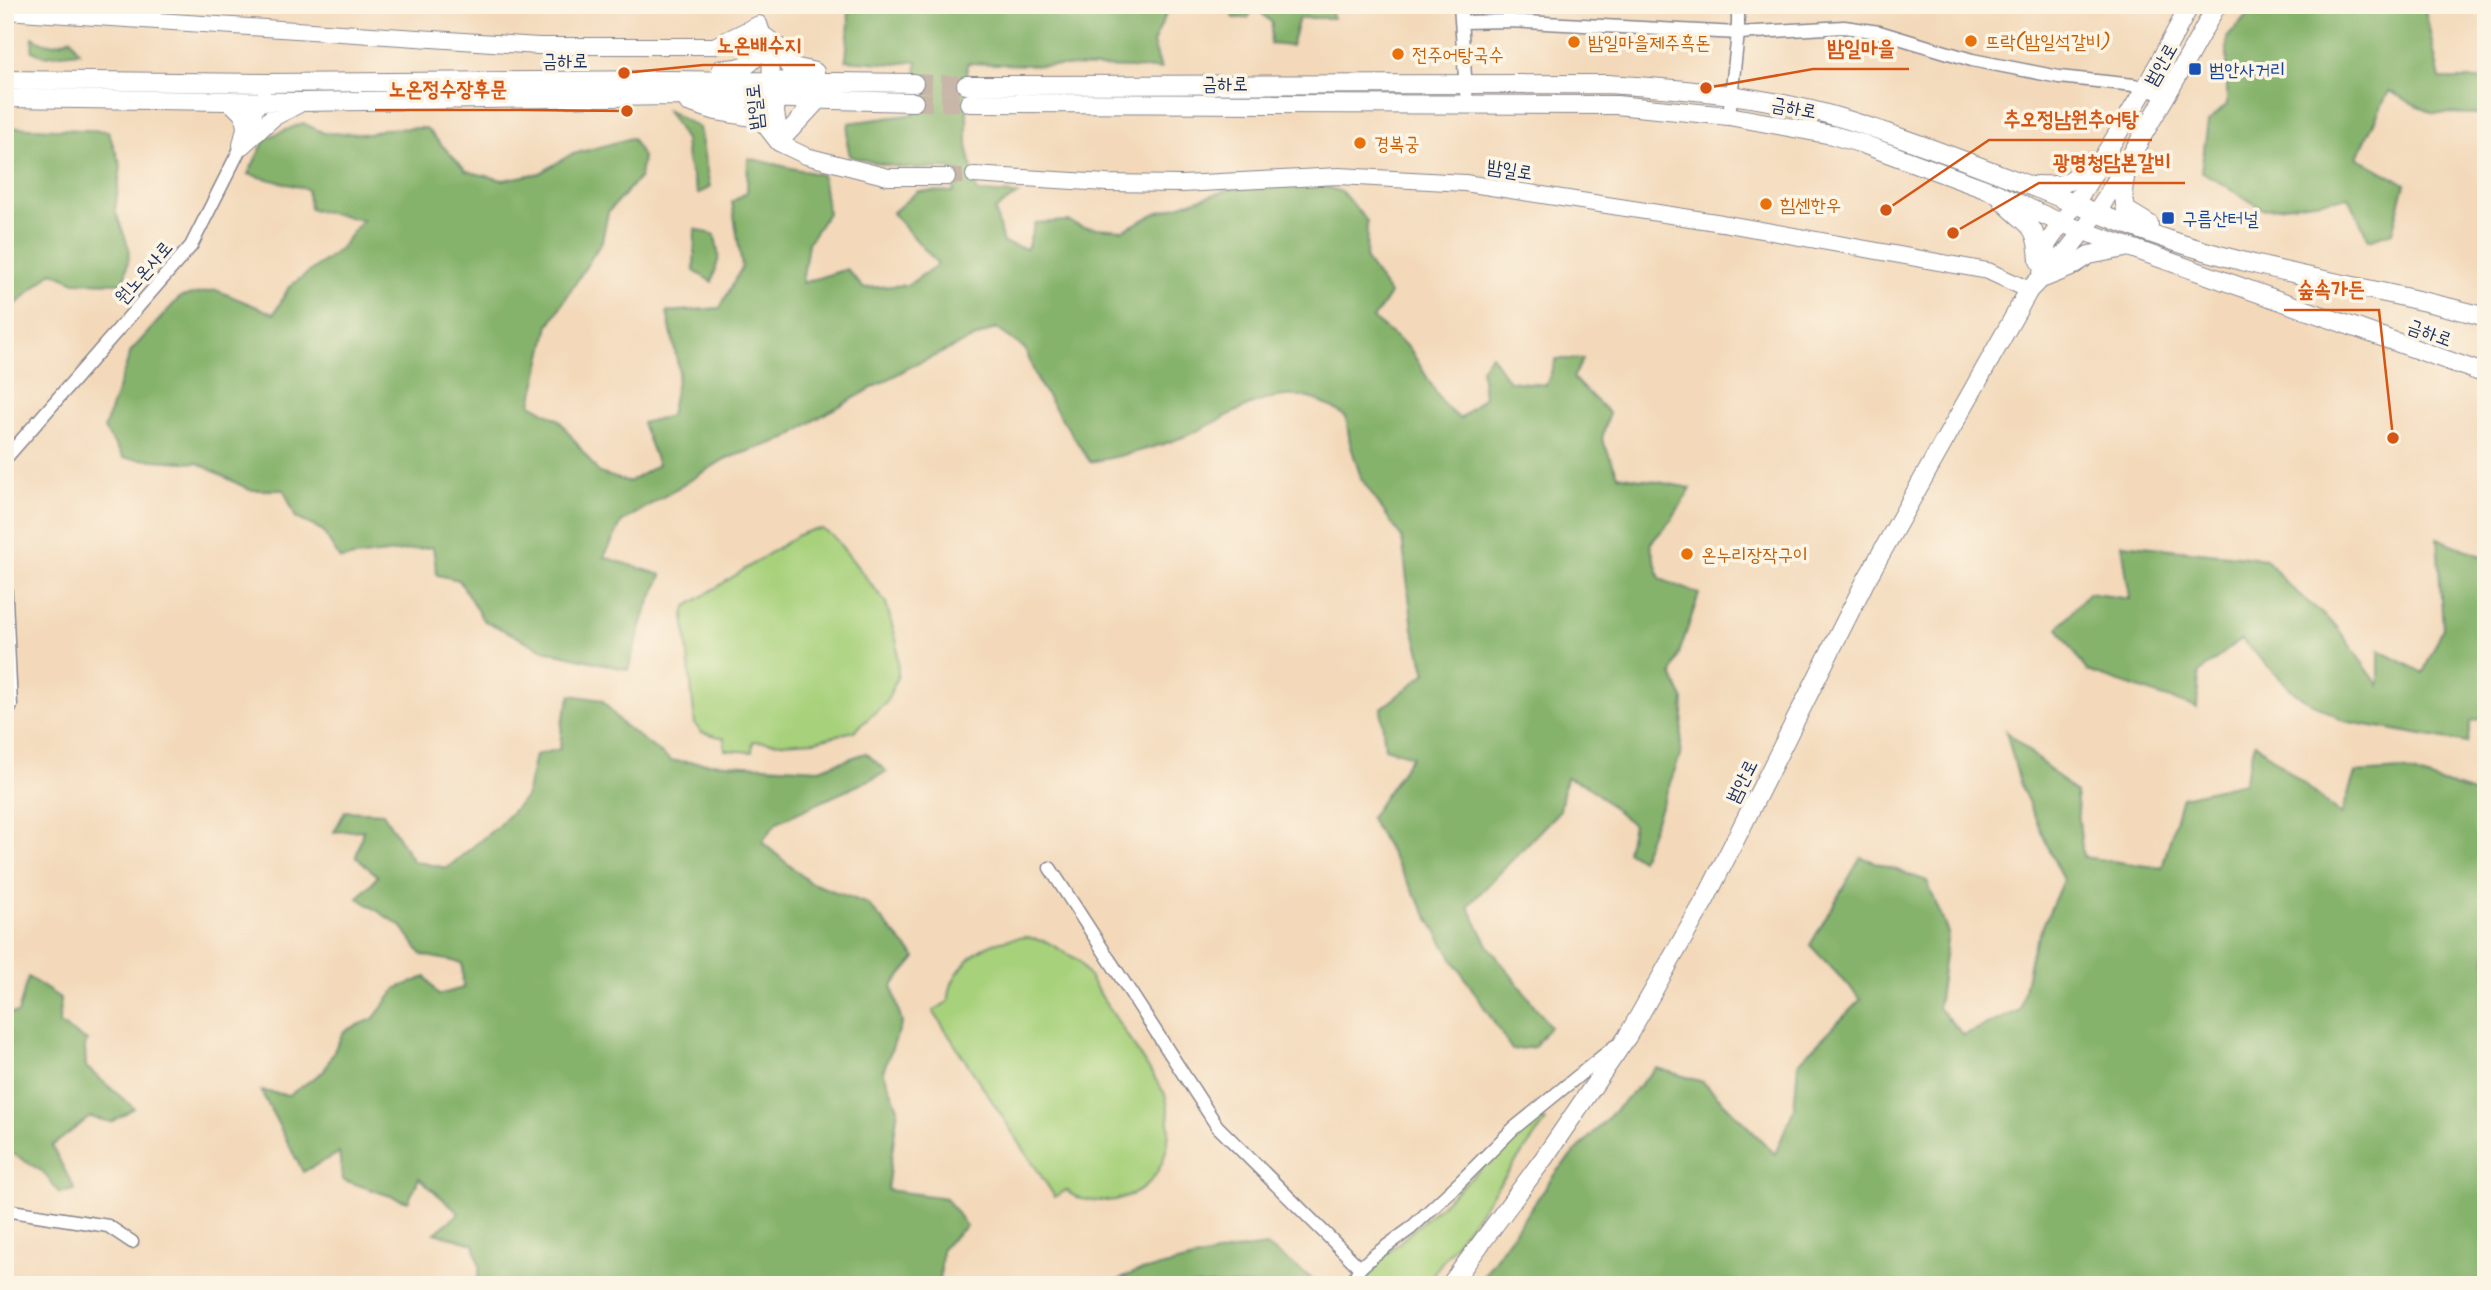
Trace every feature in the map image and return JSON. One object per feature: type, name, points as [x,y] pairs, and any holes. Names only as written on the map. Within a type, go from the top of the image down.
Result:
[{"type":"main road","name":"범안로","points":[[1450,1285],[1544,1158],[1627,1037],[1705,900],[1866,582],[2035,285],[2048,244],[2146,88],[2190,5]]},
{"type":"main road","name":"범안로","points":[[2035,285],[2068,250],[2081,230],[2097,213],[2217,5]]},
{"type":"main road","points":[[669,88],[701,70],[744,68],[756,58],[765,37],[777,46],[785,61],[794,69],[864,82]]},
{"type":"main road","name":"금하로","points":[[5,80],[772,90],[864,82],[914,83]]},
{"type":"main road","name":"금하로","points":[[2486,317],[2429,302],[2228,259],[2160,237],[2029,185],[1846,120],[1731,96],[1607,84],[968,94],[1467,105],[1616,105],[1730,116],[1832,135],[1863,144],[1996,193],[2061,223],[2486,374]]},
{"type":"main road","points":[[669,88],[716,111],[757,118],[779,142],[817,101]]},
{"type":"main road","name":"금하로","points":[[5,98],[302,102],[669,88]]},
{"type":"main road","name":"금하로","points":[[772,90],[817,101],[914,102]]},
{"type":"main road","points":[[230,101],[244,115],[246,128],[242,145]]},
{"type":"main road","points":[[242,145],[279,113],[302,102]]},
{"type":"main road","points":[[2029,185],[2055,186],[2069,182],[2113,139]]},
{"type":"main road","points":[[2128,159],[2123,191],[2126,210],[2150,225],[2160,237]]},
{"type":"main road","points":[[1996,193],[2017,216],[2034,228],[2039,245],[2035,285]]},
{"type":"main road","points":[[2035,285],[2096,252],[2133,247]]},
{"type":"street","points":[[1460,5],[1467,105]]},
{"type":"street","points":[[1508,5],[1508,21]]},
{"type":"street","points":[[1730,116],[1738,5]]},
{"type":"street","points":[[5,11],[539,46],[714,46],[759,24],[765,37]]},
{"type":"street","points":[[1462,22],[1508,21],[1738,33],[1843,27],[1879,32],[1972,60],[2059,78],[2146,88],[2166,96]]},
{"type":"street","name":"밤일로","points":[[765,37],[770,56],[779,142],[784,147],[806,156],[888,177],[947,177]]},
{"type":"street","name":"원노온사로","points":[[5,459],[191,246],[262,102],[266,83]]},
{"type":"street","name":"밤일로","points":[[974,175],[1106,183],[1181,184],[1339,176],[1465,183],[1722,223],[1988,271],[2035,285]]},
{"type":"street","points":[[5,577],[11,706],[5,717]]},
{"type":"street","points":[[1050,868],[1217,1126],[1360,1268]]},
{"type":"street","points":[[1350,1285],[1360,1268],[1420,1220],[1513,1129],[1627,1037]]},
{"type":"street","points":[[5,1210],[108,1226],[132,1242]]},
{"type":"green space","points":[[848,5],[1087,5],[1089,8],[1097,5],[1170,5],[1153,43],[1161,69],[967,63],[967,145],[977,192],[1018,194],[995,210],[1003,243],[1027,249],[1035,223],[1068,221],[1083,227],[1124,230],[1156,213],[1240,186],[1315,183],[1342,192],[1367,221],[1366,260],[1390,294],[1373,319],[1410,349],[1443,404],[1460,419],[1484,397],[1481,368],[1491,355],[1509,381],[1546,385],[1556,359],[1583,359],[1573,378],[1609,413],[1602,439],[1618,475],[1691,488],[1672,519],[1650,544],[1660,579],[1699,594],[1672,675],[1684,700],[1680,756],[1641,860],[1627,851],[1633,825],[1587,785],[1566,777],[1560,810],[1468,906],[1488,945],[1550,1026],[1534,1047],[1512,1050],[1452,958],[1370,818],[1412,756],[1385,748],[1381,709],[1426,673],[1413,629],[1402,538],[1361,478],[1350,443],[1346,417],[1324,403],[1303,397],[1282,396],[1263,400],[1183,437],[1137,452],[1090,462],[1038,382],[1025,349],[996,328],[910,367],[816,419],[788,438],[725,459],[622,522],[604,557],[662,575],[646,610],[628,670],[544,650],[483,620],[459,580],[437,575],[433,547],[340,559],[322,530],[296,518],[284,490],[250,490],[198,463],[124,458],[104,429],[131,351],[180,297],[216,290],[274,314],[289,287],[339,250],[362,220],[310,209],[307,189],[248,174],[266,138],[303,123],[324,133],[369,134],[383,129],[426,128],[466,171],[503,180],[540,173],[570,155],[632,138],[643,157],[640,177],[608,212],[602,241],[549,325],[531,404],[559,420],[599,473],[629,482],[658,465],[642,423],[670,416],[679,370],[667,312],[720,308],[742,267],[732,202],[747,192],[748,158],[822,175],[828,213],[808,243],[802,283],[847,269],[863,288],[908,285],[938,264],[892,213],[918,191],[954,192],[951,170],[898,167],[850,156],[847,142],[849,123],[915,114],[917,61],[895,64],[846,60]]},
{"type":"green space","points":[[1229,5],[1296,5],[1304,13],[1317,7],[1331,7],[1333,18],[1299,18],[1291,46],[1270,44],[1272,23],[1255,7],[1248,18],[1233,18]]},
{"type":"green space","points":[[2256,5],[2424,5],[2440,79],[2486,79],[2486,114],[2431,113],[2389,91],[2357,157],[2405,184],[2392,232],[2369,240],[2349,197],[2263,209],[2201,171],[2208,122],[2227,104],[2227,38]]},
{"type":"green space","points":[[33,37],[52,44],[71,38],[79,52],[44,56],[32,51]]},
{"type":"green space","points":[[667,110],[699,128],[710,187],[698,194],[687,161],[685,140]]},
{"type":"green space","points":[[5,127],[108,131],[121,166],[115,210],[130,251],[124,283],[75,282],[52,272],[12,308],[5,306]]},
{"type":"green space","points":[[695,229],[715,235],[719,257],[712,282],[694,271]]},
{"type":"green space","points":[[822,529],[834,537],[886,603],[897,643],[898,675],[886,703],[854,731],[815,741],[753,741],[752,752],[725,750],[724,738],[701,732],[695,724],[684,615],[686,607],[798,535]]},
{"type":"green space","points":[[2437,538],[2486,558],[2486,717],[2471,721],[2467,743],[2344,721],[2296,694],[2241,639],[2199,673],[2197,708],[2087,671],[2058,628],[2088,593],[2130,599],[2122,544],[2266,559],[2286,583],[2336,626],[2379,686],[2379,650],[2423,673],[2443,628]]},
{"type":"green space","points":[[571,695],[602,700],[621,723],[671,761],[819,769],[866,753],[887,772],[777,822],[762,842],[809,882],[868,904],[916,958],[892,986],[902,1023],[883,1071],[898,1108],[887,1190],[946,1198],[966,1226],[942,1248],[940,1285],[517,1285],[516,1282],[476,1285],[480,1267],[474,1244],[435,1233],[459,1213],[419,1178],[408,1202],[343,1180],[339,1153],[303,1172],[261,1091],[289,1095],[324,1071],[344,1031],[373,1019],[397,988],[426,977],[438,995],[463,988],[462,963],[422,955],[402,927],[358,898],[378,876],[356,857],[363,830],[334,832],[345,811],[383,813],[413,861],[447,868],[498,826],[526,797],[535,755],[560,749],[562,722]]},
{"type":"green space","points":[[2006,731],[2076,793],[2083,857],[2162,868],[2182,797],[2244,783],[2255,743],[2341,815],[2355,773],[2403,770],[2486,797],[2486,1285],[1477,1285],[1557,1171],[1656,1068],[1703,1082],[1775,1154],[1794,1109],[1798,1063],[1861,999],[1810,945],[1861,857],[1927,881],[1948,933],[1938,1008],[1964,1035],[2020,1010],[2032,951],[2063,880],[2020,784]]},
{"type":"green space","points":[[1027,937],[1047,942],[1078,960],[1165,1094],[1169,1130],[1162,1163],[1153,1178],[1126,1197],[1106,1201],[1090,1200],[1066,1190],[1055,1197],[933,1011],[949,1001],[952,983],[970,958],[998,942]]},
{"type":"green space","points":[[28,977],[60,998],[59,1024],[87,1041],[86,1067],[134,1108],[111,1122],[90,1117],[52,1146],[75,1190],[59,1193],[43,1172],[5,1149],[5,1014],[18,1013]]},
{"type":"green space","points":[[1539,1116],[1546,1121],[1425,1285],[1361,1285],[1380,1260]]},
{"type":"green space","points":[[1267,1246],[1313,1279],[1315,1285],[1109,1285],[1133,1273],[1234,1250]]},
{"type":"tunnel","points":[[914,83],[966,85]]},
{"type":"tunnel","points":[[914,102],[969,103]]},
{"type":"tunnel","points":[[947,177],[974,175]]},
{"type":"place","name":"뜨락(밤일석갈비)","points":[[1971,41]]},
{"type":"place","name":"밤일마을제주흑돈","points":[[1574,42]]},
{"type":"place","name":"전주어탕국수","points":[[1398,54]]},
{"type":"place","name":"범안사거리","points":[[2195,69]]},
{"type":"place","name":"노온배수지","points":[[624,73]]},
{"type":"place","name":"밤일마을","points":[[1706,88]]},
{"type":"place","name":"노온정수장후문","points":[[627,111]]},
{"type":"place","name":"경복궁","points":[[1360,143]]},
{"type":"place","name":"힘센한우","points":[[1766,204]]},
{"type":"place","name":"추오정남원추어탕","points":[[1886,210]]},
{"type":"place","name":"구름산터널","points":[[2168,218]]},
{"type":"place","name":"광명청담본갈비","points":[[1953,233]]},
{"type":"place","name":"숲속가든","points":[[2393,438]]},
{"type":"place","name":"온누리장작구이","points":[[1687,554]]}]
